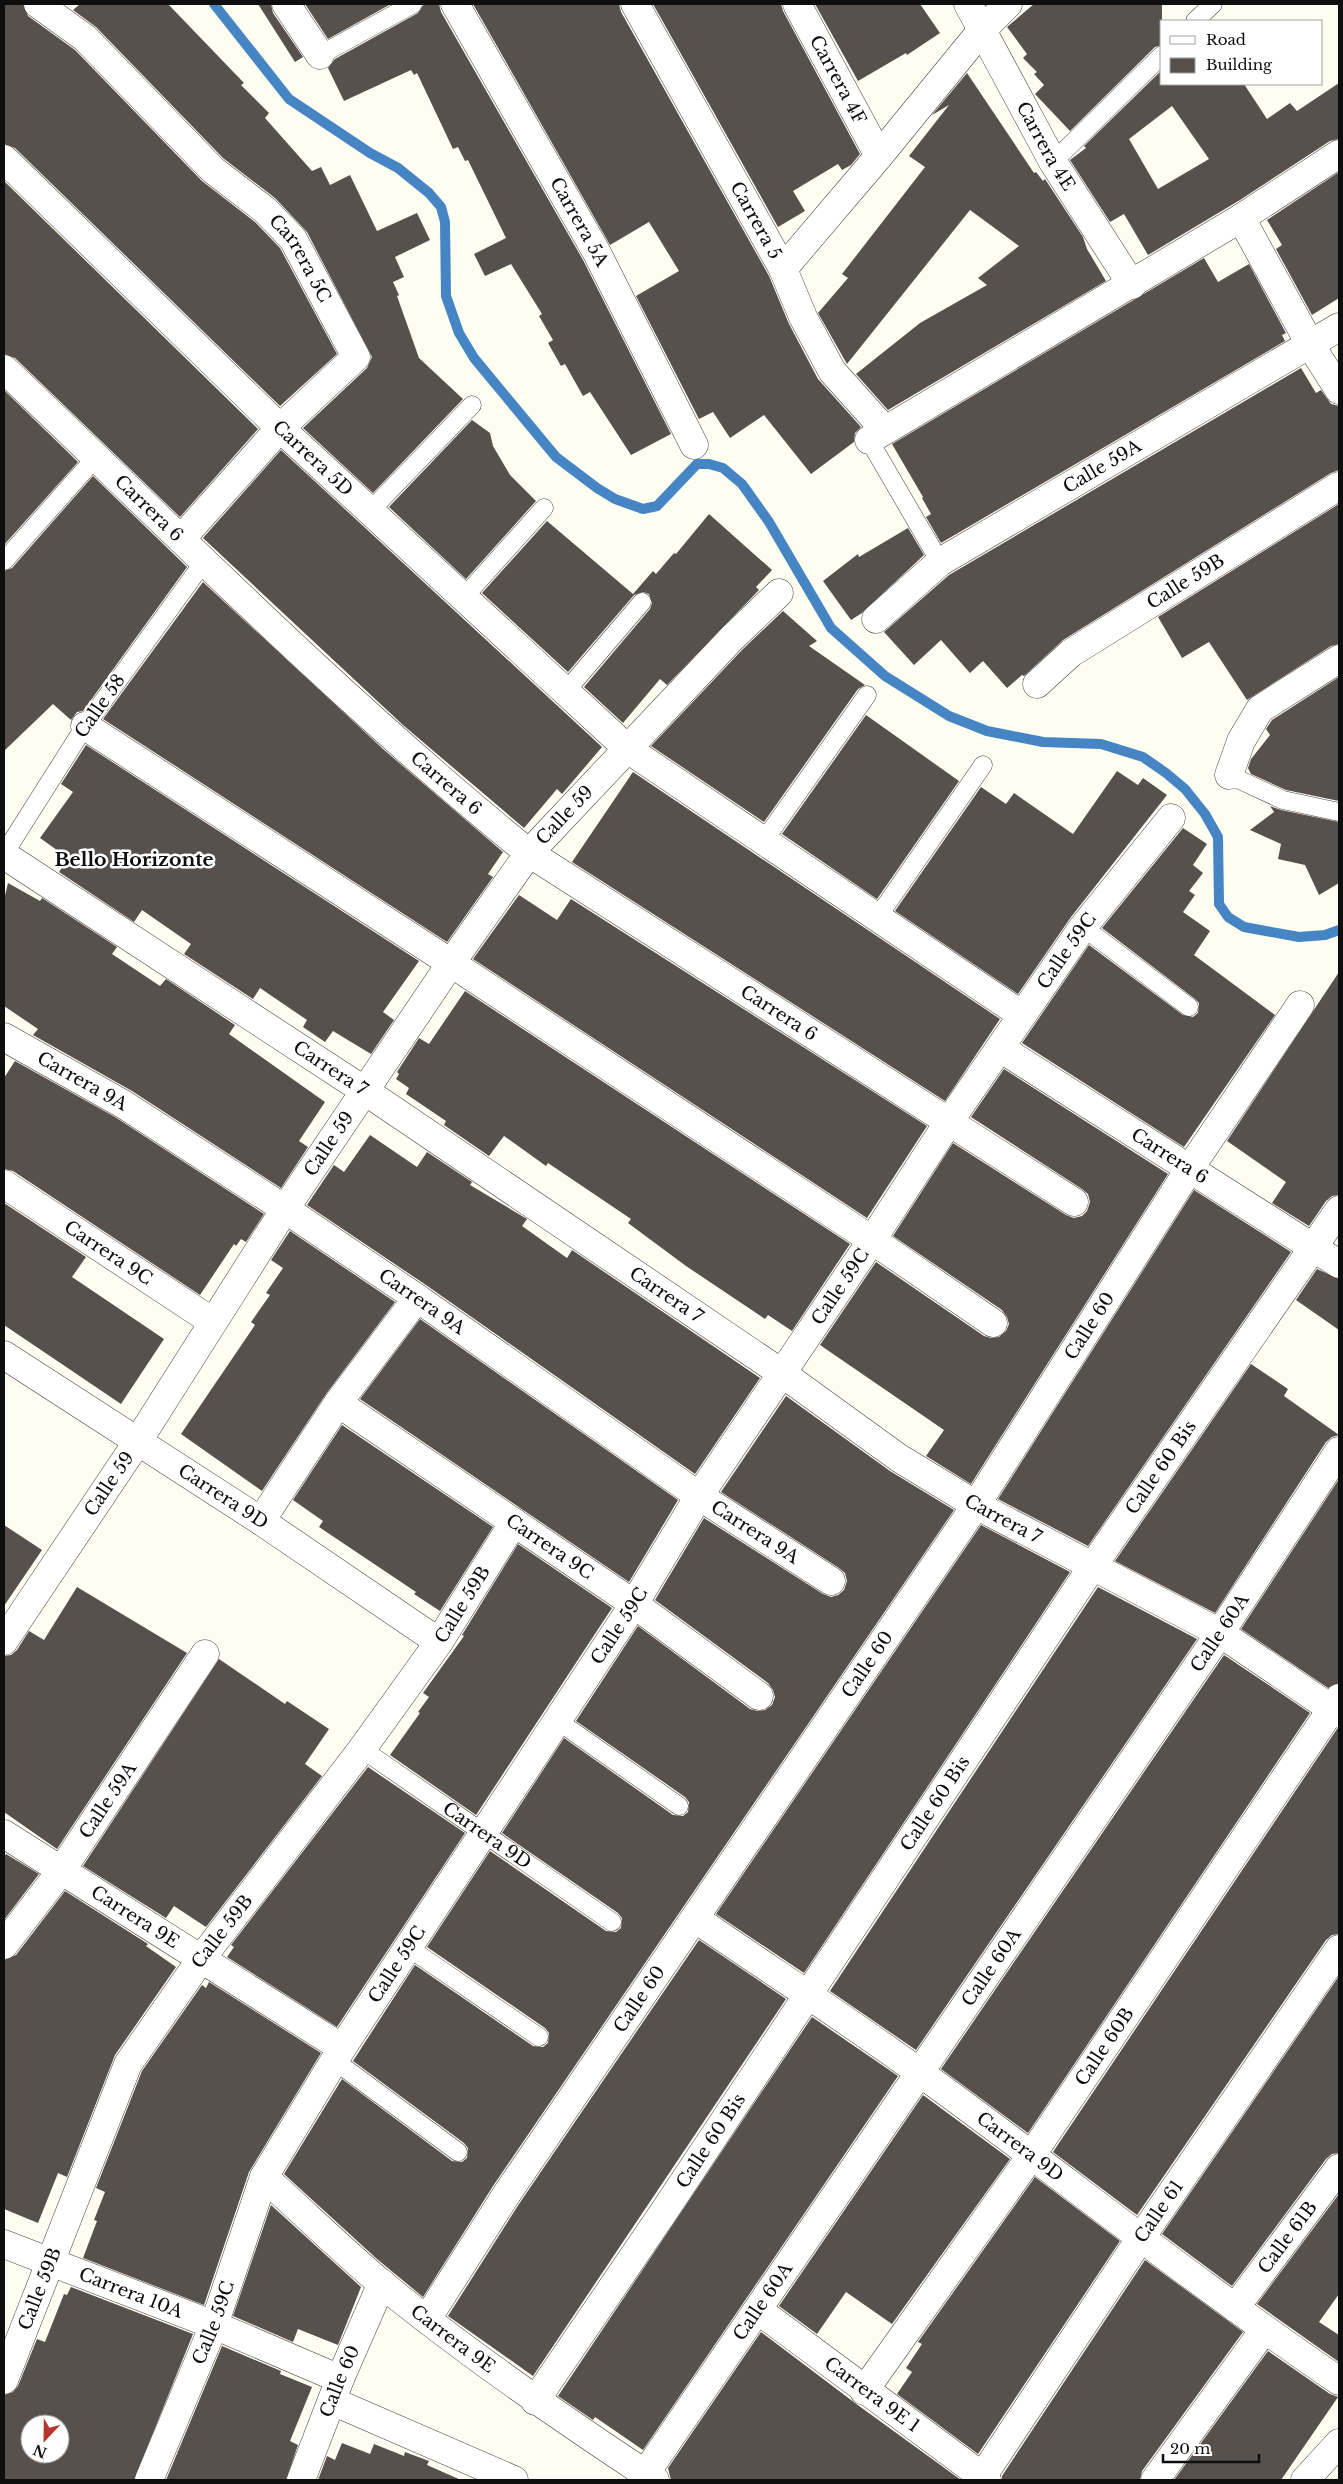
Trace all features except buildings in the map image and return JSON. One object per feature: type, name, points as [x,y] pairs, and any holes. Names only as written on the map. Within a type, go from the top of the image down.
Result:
[{"type":"street","name":"Carrera 5C","points":[[38,4],[85,38],[213,170],[265,210],[293,239],[356,356],[280,428],[181,539]]},
{"type":"street","points":[[286,4],[320,55]]},
{"type":"street","name":"Carrera 5A","points":[[455,4],[597,253],[694,445]]},
{"type":"street","name":"Carrera 5","points":[[635,4],[782,269],[803,317],[832,370],[876,435]]},
{"type":"street","name":"Carrera 4F","points":[[797,4],[879,156]]},
{"type":"street","name":"Carrera 4E","points":[[968,4],[1052,162],[1132,285]]},
{"type":"street","points":[[782,269],[879,156],[982,30],[1008,4]]},
{"type":"street","points":[[876,435],[1132,285],[1241,218],[1339,154]]},
{"type":"street","name":"Carrera 5D","points":[[4,159],[280,428],[629,750],[1022,1015]]},
{"type":"street","points":[[1241,218],[1311,346],[1339,390]]},
{"type":"street","name":"Calle 59A","points":[[876,619],[940,562],[1311,346],[1339,327]]},
{"type":"street","name":"Carrera 6","points":[[4,370],[181,539],[203,563],[464,801],[529,853],[1074,1202]]},
{"type":"street","name":"Calle 59B","points":[[1036,684],[1071,653],[1339,486]]},
{"type":"street","name":"Calle 59","points":[[4,1641],[138,1440],[285,1209],[451,963],[529,853],[629,750],[726,645],[779,593]]},
{"type":"street","points":[[1229,775],[1241,742],[1260,710],[1339,659]]},
{"type":"street","points":[[85,726],[451,963],[872,1240],[993,1322]]},
{"type":"street","name":"Calle 59C","points":[[149,2480],[214,2325],[264,2177],[338,2054],[634,1604],[699,1496],[783,1374],[948,1123],[1083,927],[1171,818]]},
{"type":"street","name":"Carrera 7","points":[[4,855],[365,1091],[783,1374],[899,1458],[976,1505],[1220,1632],[1337,1707]]},
{"type":"street","name":"Calle 60","points":[[427,2319],[506,2195],[696,1919],[829,1719],[976,1505],[1190,1168],[1300,1005]]},
{"type":"street","name":"Carrera 9A","points":[[4,1036],[123,1104],[285,1209],[417,1298],[699,1496],[831,1580]]},
{"type":"street","name":"Carrera 6","points":[[1000,1048],[1339,1264]]},
{"type":"street","name":"Carrera 9C","points":[[4,1184],[213,1322]]},
{"type":"street","name":"Calle 60 Bis","points":[[535,2401],[665,2210],[1092,1567],[1339,1210]]},
{"type":"street","points":[[261,1521],[338,1403],[417,1298]]},
{"type":"street","name":"Carrera 9D","points":[[4,1356],[138,1440],[439,1642]]},
{"type":"street","name":"Carrera 9C","points":[[338,1403],[634,1604],[759,1696]]},
{"type":"street","name":"Calle 60A","points":[[647,2478],[918,2071],[1220,1632],[1339,1451]]},
{"type":"street","name":"Calle 59B","points":[[4,2380],[128,2064],[201,1959],[362,1749],[439,1642],[514,1522]]},
{"type":"street","name":"Calle 59A","points":[[4,1945],[61,1871],[205,1654]]},
{"type":"street","name":"Calle 60B","points":[[864,2391],[1031,2156],[1337,1707]]},
{"type":"street","name":"Carrera 9E","points":[[4,1834],[201,1959],[338,2054]]},
{"type":"street","name":"Carrera 9D","points":[[696,1919],[918,2071],[1140,2239],[1264,2330],[1339,2381]]},
{"type":"street","name":"Calle 61","points":[[984,2479],[1140,2239],[1339,1949]]},
{"type":"street","name":"Calle 61B","points":[[1235,2308],[1339,2168]]},
{"type":"street","name":"Carrera 9E","points":[[264,2177],[382,2283],[427,2319],[535,2401],[647,2478]]},
{"type":"street","name":"Carrera 10A","points":[[4,2244],[51,2264],[214,2325],[336,2390],[514,2480]]},
{"type":"street","name":"Calle 60","points":[[301,2480],[336,2390],[382,2283]]},
{"type":"street","name":"Carrera 9E 1","points":[[758,2310],[984,2479]]},
{"type":"street","points":[[1155,2480],[1264,2330]]},
{"type":"street","points":[[1305,2480],[1339,2443]]},
{"type":"lane","points":[[320,55],[413,4]]},
{"type":"lane","points":[[1197,20],[1213,4]]},
{"type":"lane","points":[[1052,162],[1160,56]]},
{"type":"lane","points":[[370,511],[472,404]]},
{"type":"lane","name":"Carrera 5","points":[[876,435],[940,562]]},
{"type":"lane","points":[[5,558],[96,457]]},
{"type":"lane","points":[[464,597],[544,508]]},
{"type":"lane","name":"Calle 58","points":[[4,855],[85,726],[203,563]]},
{"type":"lane","points":[[566,691],[642,602]]},
{"type":"lane","points":[[763,842],[867,695]]},
{"type":"lane","points":[[877,918],[983,765]]},
{"type":"lane","points":[[1229,775],[1283,800],[1339,812]]},
{"type":"lane","points":[[1083,927],[1189,1007]]},
{"type":"lane","points":[[558,1721],[678,1806]]},
{"type":"lane","name":"Carrera 9D","points":[[362,1749],[612,1922]]},
{"type":"lane","points":[[409,1948],[538,2037]]},
{"type":"lane","points":[[338,2054],[458,2152]]},
{"type":"waterway","points":[[214,4],[289,99],[370,153],[398,168],[429,193],[441,207],[445,222],[446,296],[459,333],[474,358],[556,457],[615,499],[643,509],[657,506],[697,464],[709,464],[723,468],[742,484],[769,522],[831,628],[885,676],[949,716],[987,731],[1043,742],[1101,744],[1143,757],[1185,789],[1205,814],[1218,837],[1219,904],[1228,917],[1244,927],[1299,937],[1325,935],[1339,930]]},
{"type":"district","name":"Bello Horizonte","points":[[134,859]]}]
